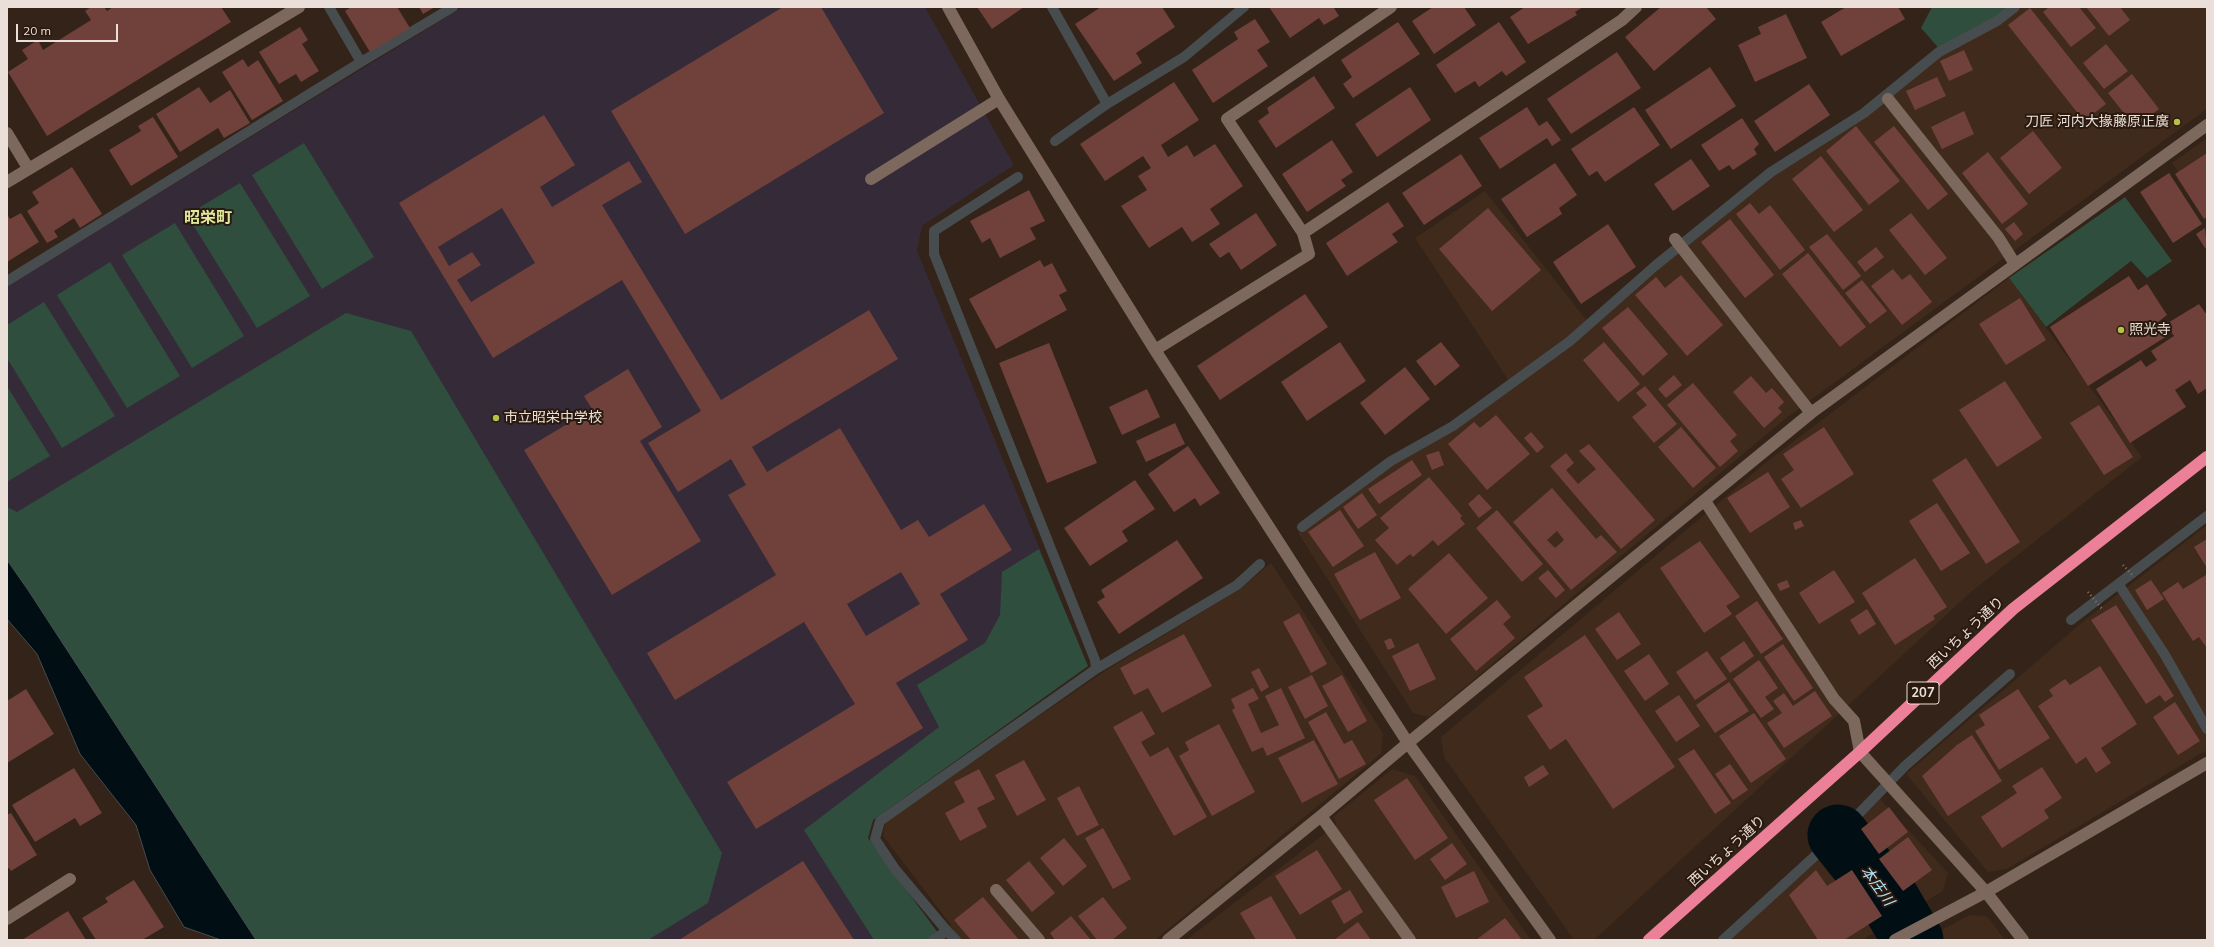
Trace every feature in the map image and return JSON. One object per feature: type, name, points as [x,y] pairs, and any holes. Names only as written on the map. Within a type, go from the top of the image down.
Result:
[{"type":"highway","name":"西いちょう通り","points":[[1649,940],[1860,752],[2013,609],[2207,457]]},
{"type":"street","points":[[7,182],[28,168],[299,7]]},
{"type":"street","points":[[948,7],[999,99],[1155,350],[1408,742],[1550,940]]},
{"type":"street","points":[[1155,350],[1309,254],[1303,233],[1227,119],[1391,7]]},
{"type":"street","points":[[1303,233],[1622,20],[1636,7]]},
{"type":"street","points":[[871,179],[999,99]]},
{"type":"street","points":[[1888,99],[1998,237],[2015,264]]},
{"type":"street","points":[[1168,940],[1811,413],[2207,125]]},
{"type":"street","points":[[7,133],[28,168]]},
{"type":"street","points":[[1675,239],[1811,413]]},
{"type":"street","points":[[1704,501],[1834,699],[1854,721],[1860,752],[1986,892],[2023,940]]},
{"type":"street","points":[[1897,939],[1986,892],[2207,763]]},
{"type":"street","points":[[1321,816],[1410,940]]},
{"type":"street","points":[[7,919],[70,879]]},
{"type":"street","points":[[996,890],[1040,940]]},
{"type":"path","points":[[2124,565],[2134,578]]},
{"type":"path","points":[[2088,592],[2103,610]]},
{"type":"shaded area","name":"市立昭栄中学校","points":[[463,7],[925,7],[1014,165],[922,226],[917,251],[1088,666],[873,820],[868,838],[938,933],[927,940],[256,940],[7,560],[7,286]]},
{"type":"shaded area","points":[[2019,7],[2207,7],[2207,109],[1785,419],[1429,717],[1413,713],[1298,533],[1509,381],[1415,238],[1485,191],[1591,326],[1773,175],[1867,114],[1943,53],[2002,22]]},
{"type":"shaded area","points":[[2207,138],[2207,215],[2172,163]]},
{"type":"shaded area","points":[[2009,278],[2142,457],[1971,592],[1594,940],[1574,940],[1444,757],[1441,737],[1769,460]]},
{"type":"shaded area","points":[[2207,525],[2207,750],[2007,869],[1988,872],[1906,774],[2086,619]]},
{"type":"shaded area","points":[[7,560],[256,940],[221,940],[184,927],[150,870],[136,825],[80,754],[37,654],[7,619]]},
{"type":"shaded area","points":[[1271,563],[1383,733],[1381,754],[1155,940],[927,940],[951,925],[883,836],[885,821],[1108,669],[1240,589]]},
{"type":"shaded area","points":[[1392,769],[1415,776],[1531,940],[1186,940],[1337,824],[1333,817]]},
{"type":"shaded area","points":[[1880,799],[1948,873],[1943,891],[1862,940],[1731,940]]},
{"type":"shaded area","points":[[1969,915],[1987,916],[2005,940],[1924,940]]},
{"type":"green space","points":[[1932,7],[2019,7],[2002,22],[1943,53],[1921,28]]},
{"type":"green space","points":[[304,143],[374,257],[322,289],[252,175]]},
{"type":"green space","points":[[240,183],[310,296],[257,328],[187,215]]},
{"type":"green space","points":[[2125,197],[2172,261],[2147,278],[2131,261],[2046,327],[2009,278]]},
{"type":"green space","points":[[175,223],[244,336],[192,368],[122,255]]},
{"type":"green space","points":[[110,262],[180,376],[127,408],[57,295]]},
{"type":"green space","points":[[44,302],[115,416],[62,448],[7,358],[7,325]]},
{"type":"green space","points":[[346,313],[411,331],[722,853],[708,903],[648,940],[256,940],[7,560],[7,507],[17,512]]},
{"type":"green space","points":[[7,386],[50,456],[7,482]]},
{"type":"green space","points":[[1039,549],[1088,666],[873,820],[868,838],[938,933],[927,940],[874,940],[804,830],[939,727],[917,685],[985,643],[1000,615],[1002,572]]},
{"type":"building","points":[[91,7],[104,7],[107,11],[113,7],[221,7],[231,22],[47,136],[8,72],[28,59],[22,50],[38,40],[43,50],[91,20],[85,11]]},
{"type":"building","points":[[351,7],[397,7],[410,28],[370,52],[345,11]]},
{"type":"building","points":[[419,7],[435,7],[423,14]]},
{"type":"building","points":[[783,7],[821,7],[884,113],[685,234],[611,111]]},
{"type":"building","points":[[977,7],[1024,7],[992,29]]},
{"type":"building","points":[[1101,7],[1162,7],[1175,27],[1136,53],[1142,63],[1114,81],[1075,24]]},
{"type":"building","points":[[1269,7],[1336,7],[1334,8],[1339,16],[1324,25],[1319,18],[1290,38]]},
{"type":"building","points":[[1433,7],[1464,7],[1476,25],[1434,54],[1412,21]]},
{"type":"building","points":[[1525,7],[1583,7],[1575,12],[1577,15],[1528,44],[1510,17]]},
{"type":"building","points":[[1661,7],[1706,7],[1716,19],[1654,71],[1625,37]]},
{"type":"building","points":[[1846,7],[1898,7],[1905,19],[1841,56],[1821,22]]},
{"type":"building","points":[[2049,7],[2079,7],[2096,28],[2071,47],[2043,12]]},
{"type":"building","points":[[2086,7],[2120,7],[2130,20],[2109,36]]},
{"type":"building","points":[[2030,8],[2106,104],[2084,121],[2008,25]]},
{"type":"building","points":[[1786,14],[1807,58],[1755,82],[1738,45],[1761,34],[1758,27]]},
{"type":"building","points":[[1255,19],[1270,42],[1257,50],[1268,66],[1213,103],[1192,70],[1238,39],[1234,32]]},
{"type":"building","points":[[1398,22],[1420,54],[1353,98],[1343,84],[1352,77],[1341,60]]},
{"type":"building","points":[[1499,22],[1526,62],[1506,76],[1502,71],[1479,87],[1475,81],[1455,93],[1436,65]]},
{"type":"building","points":[[300,27],[308,40],[302,44],[319,71],[301,82],[296,74],[279,84],[259,52]]},
{"type":"building","points":[[2106,44],[2128,71],[2104,89],[2083,63]]},
{"type":"building","points":[[1964,50],[1973,70],[1949,81],[1940,61]]},
{"type":"building","points":[[1617,52],[1641,88],[1571,134],[1547,99]]},
{"type":"building","points":[[243,59],[248,67],[258,60],[283,101],[252,120],[222,72]]},
{"type":"building","points":[[1710,67],[1736,106],[1671,149],[1645,110]]},
{"type":"building","points":[[2132,74],[2159,109],[2135,127],[2108,93]]},
{"type":"building","points":[[1314,76],[1335,108],[1276,148],[1258,121],[1269,113],[1267,108]]},
{"type":"building","points":[[1937,77],[1946,96],[1915,110],[1906,91]]},
{"type":"building","points":[[1174,82],[1199,120],[1161,145],[1168,157],[1187,145],[1194,157],[1215,144],[1243,186],[1210,209],[1220,224],[1192,242],[1182,227],[1149,248],[1121,206],[1147,190],[1138,176],[1151,168],[1143,156],[1105,181],[1080,144]]},
{"type":"building","points":[[1809,84],[1830,115],[1775,152],[1754,121]]},
{"type":"building","points":[[199,87],[210,103],[230,90],[250,123],[224,138],[218,128],[180,152],[156,114]]},
{"type":"building","points":[[1410,87],[1431,120],[1377,157],[1355,124]]},
{"type":"building","points":[[1527,107],[1539,126],[1547,121],[1561,140],[1552,146],[1547,138],[1500,169],[1479,138]]},
{"type":"building","points":[[1634,107],[1660,145],[1605,182],[1597,171],[1589,176],[1571,149]]},
{"type":"building","points":[[1964,111],[1974,134],[1942,149],[1931,127]]},
{"type":"building","points":[[544,115],[575,165],[540,187],[552,207],[629,161],[642,182],[602,205],[721,400],[869,310],[898,359],[752,447],[767,472],[840,428],[901,530],[918,520],[929,537],[984,504],[1012,550],[940,594],[968,640],[896,683],[923,728],[756,829],[727,782],[855,704],[804,622],[675,700],[647,653],[776,575],[728,495],[746,485],[731,459],[678,492],[648,443],[701,411],[622,280],[493,358],[399,203]],"holes":[[[502,208],[535,263],[471,302],[457,280],[481,265],[472,252],[449,266],[438,247]],[[901,572],[920,604],[866,636],[847,604]]]},
{"type":"building","points":[[153,117],[178,157],[131,186],[109,150],[141,131],[138,126]]},
{"type":"building","points":[[1742,118],[1759,144],[1754,149],[1757,154],[1733,170],[1729,165],[1719,171],[1701,145]]},
{"type":"building","points":[[1856,126],[1900,181],[1869,205],[1826,151]]},
{"type":"building","points":[[1894,126],[1948,194],[1928,210],[1874,142]]},
{"type":"building","points":[[2033,131],[2062,168],[2029,194],[2000,158]]},
{"type":"building","points":[[1332,140],[1353,172],[1341,180],[1346,186],[1307,212],[1282,174]]},
{"type":"building","points":[[1988,152],[2028,204],[2002,224],[1962,173]]},
{"type":"building","points":[[2207,153],[2207,217],[2204,219],[2175,174]]},
{"type":"building","points":[[1461,154],[1482,186],[1424,225],[1402,193]]},
{"type":"building","points":[[1821,156],[1863,210],[1834,232],[1792,179]]},
{"type":"building","points":[[1691,159],[1710,186],[1673,211],[1654,184]]},
{"type":"building","points":[[1555,163],[1577,195],[1559,208],[1562,214],[1527,237],[1501,199]]},
{"type":"building","points":[[72,167],[102,214],[80,228],[74,218],[54,231],[58,237],[47,243],[27,211],[39,203],[32,192]]},
{"type":"building","points":[[2169,173],[2202,224],[2173,243],[2140,192]]},
{"type":"building","points":[[1029,190],[1045,221],[1030,228],[1036,239],[1000,258],[990,238],[982,243],[970,221]]},
{"type":"building","points":[[1388,202],[1404,226],[1392,234],[1398,242],[1347,276],[1326,243]]},
{"type":"building","points":[[1750,203],[1759,214],[1770,205],[1805,250],[1780,270],[1736,214]]},
{"type":"building","points":[[1488,208],[1541,270],[1492,311],[1439,249]]},
{"type":"building","points":[[21,213],[39,242],[7,262],[7,214],[10,219]]},
{"type":"building","points":[[1256,213],[1277,245],[1241,270],[1229,252],[1220,258],[1209,244]]},
{"type":"building","points":[[1911,213],[1947,258],[1925,275],[1889,230]]},
{"type":"building","points":[[1730,219],[1774,275],[1745,298],[1701,242]]},
{"type":"building","points":[[2014,222],[2023,234],[2015,241],[2005,229]]},
{"type":"building","points":[[1608,224],[1636,267],[1581,304],[1553,262]]},
{"type":"building","points":[[2205,228],[2207,247],[2205,248],[2196,234]]},
{"type":"building","points":[[1827,234],[1861,276],[1843,290],[1809,247]]},
{"type":"building","points":[[1876,247],[1884,257],[1865,272],[1857,262]]},
{"type":"building","points":[[1808,253],[1866,327],[1840,347],[1782,274]]},
{"type":"building","points":[[1040,260],[1044,267],[1052,263],[1067,291],[1059,295],[1067,310],[996,349],[969,299]]},
{"type":"building","points":[[1893,269],[1902,280],[1910,274],[1932,302],[1902,325],[1871,286]]},
{"type":"building","points":[[1681,275],[1723,325],[1687,356],[1635,295],[1656,277],[1665,288]]},
{"type":"building","points":[[2129,276],[2138,290],[2147,284],[2167,315],[2158,322],[2167,336],[2088,386],[2050,327]]},
{"type":"building","points":[[1862,280],[1887,311],[1870,324],[1845,293]]},
{"type":"building","points":[[1305,294],[1328,327],[1220,400],[1197,366]]},
{"type":"building","points":[[2020,298],[2046,340],[2006,365],[1979,324]]},
{"type":"building","points":[[2199,304],[2207,315],[2207,388],[2198,394],[2190,380],[2175,390],[2186,407],[2130,443],[2096,389],[2141,360],[2146,367],[2157,360],[2151,351],[2174,336],[2166,324]]},
{"type":"building","points":[[1628,307],[1668,354],[1643,376],[1602,328]]},
{"type":"building","points":[[1340,342],[1366,381],[1307,421],[1281,382]]},
{"type":"building","points":[[1441,342],[1460,366],[1435,386],[1416,361]]},
{"type":"building","points":[[1604,342],[1640,384],[1618,402],[1583,360]]},
{"type":"building","points":[[1049,343],[1097,463],[1047,483],[999,363]]},
{"type":"building","points":[[1405,367],[1430,399],[1385,435],[1360,403]]},
{"type":"building","points":[[628,369],[662,427],[640,441],[701,541],[612,595],[524,450],[592,409],[584,396]]},
{"type":"building","points":[[1674,375],[1682,385],[1666,398],[1658,389]]},
{"type":"building","points":[[1751,376],[1766,393],[1772,388],[1784,402],[1778,408],[1782,412],[1764,428],[1733,392]]},
{"type":"building","points":[[2005,381],[2042,438],[1997,467],[1959,410]]},
{"type":"building","points":[[1693,383],[1737,435],[1730,441],[1738,451],[1720,467],[1667,405]]},
{"type":"building","points":[[1645,386],[1677,424],[1654,443],[1632,417],[1647,405],[1636,393]]},
{"type":"building","points":[[1147,389],[1160,417],[1122,435],[1109,407]]},
{"type":"building","points":[[2099,405],[2133,457],[2104,475],[2070,423]]},
{"type":"building","points":[[1496,415],[1530,454],[1487,490],[1448,444],[1474,422],[1480,428]]},
{"type":"building","points":[[1175,423],[1185,444],[1146,462],[1136,441]]},
{"type":"building","points":[[1681,427],[1716,468],[1693,488],[1658,447]]},
{"type":"building","points":[[1824,427],[1854,474],[1801,508],[1781,479],[1794,470],[1783,454]]},
{"type":"building","points":[[1531,432],[1544,447],[1537,453],[1524,438]]},
{"type":"building","points":[[1589,444],[1655,520],[1621,549],[1550,466],[1566,453],[1574,463],[1566,470],[1578,484],[1596,469],[1579,451]]},
{"type":"building","points":[[1188,446],[1220,493],[1200,506],[1195,498],[1174,512],[1148,474]]},
{"type":"building","points":[[1439,451],[1444,465],[1432,470],[1426,455]]},
{"type":"building","points":[[1966,458],[2020,542],[1986,564],[1932,480]]},
{"type":"building","points":[[1412,460],[1422,475],[1379,504],[1368,489]]},
{"type":"building","points":[[1768,472],[1790,507],[1750,533],[1727,498]]},
{"type":"building","points":[[1429,477],[1462,516],[1460,518],[1465,524],[1438,546],[1433,540],[1413,557],[1410,554],[1397,565],[1375,540],[1389,528],[1380,518]]},
{"type":"building","points":[[1135,480],[1155,509],[1122,531],[1128,541],[1090,566],[1064,528]]},
{"type":"building","points":[[1552,488],[1596,539],[1601,535],[1617,552],[1571,590],[1513,522]],"holes":[[[1557,531],[1564,540],[1555,548],[1547,540]]]},
{"type":"building","points":[[1362,493],[1377,515],[1358,529],[1343,507]]},
{"type":"building","points":[[1479,494],[1492,508],[1479,518],[1468,504]]},
{"type":"building","points":[[1937,503],[1970,553],[1941,571],[1909,521]]},
{"type":"building","points":[[1340,510],[1364,546],[1333,567],[1308,532]]},
{"type":"building","points":[[1497,510],[1543,564],[1522,582],[1476,528]]},
{"type":"building","points":[[1801,520],[1804,526],[1795,530],[1793,523]]},
{"type":"building","points":[[2207,539],[2207,568],[2194,547]]},
{"type":"building","points":[[1177,540],[1203,578],[1119,634],[1097,602],[1105,597],[1101,590]]},
{"type":"building","points":[[1700,541],[1740,597],[1726,606],[1732,614],[1704,633],[1660,568]]},
{"type":"building","points":[[1375,552],[1401,598],[1360,620],[1334,574]]},
{"type":"building","points":[[1449,553],[1488,598],[1446,634],[1408,589]]},
{"type":"building","points":[[1915,558],[1947,607],[1933,616],[1935,619],[1895,645],[1862,593]]},
{"type":"building","points":[[1548,570],[1565,590],[1556,598],[1538,578]]},
{"type":"building","points":[[1834,570],[1855,602],[1819,624],[1799,593]]},
{"type":"building","points":[[2206,575],[2207,648],[2199,637],[2193,641],[2162,593],[2178,582],[2183,589]]},
{"type":"building","points":[[1787,580],[1790,587],[1780,591],[1777,584]]},
{"type":"building","points":[[2151,580],[2164,599],[2147,610],[2135,590]]},
{"type":"building","points":[[1497,600],[1511,617],[1503,624],[1515,638],[1476,671],[1450,639]]},
{"type":"building","points":[[1757,601],[1783,639],[1761,654],[1735,616]]},
{"type":"building","points":[[2116,605],[2174,696],[2165,702],[2160,695],[2146,704],[2091,620]]},
{"type":"building","points":[[1867,609],[1876,624],[1859,635],[1850,620]]},
{"type":"building","points":[[1619,612],[1641,644],[1617,660],[1595,629]]},
{"type":"building","points":[[1299,613],[1327,664],[1311,673],[1283,622]]},
{"type":"building","points":[[1184,634],[1212,686],[1162,713],[1148,688],[1134,695],[1120,668]]},
{"type":"building","points":[[1585,635],[1675,767],[1613,809],[1566,739],[1550,750],[1527,716],[1543,706],[1524,677]]},
{"type":"building","points":[[1391,638],[1395,647],[1388,650],[1384,641]]},
{"type":"building","points":[[1744,641],[1754,656],[1730,673],[1720,658]]},
{"type":"building","points":[[1418,643],[1436,679],[1410,691],[1392,656]]},
{"type":"building","points":[[1783,644],[1813,688],[1794,701],[1764,657]]},
{"type":"building","points":[[1707,651],[1727,679],[1695,700],[1676,672]]},
{"type":"building","points":[[1649,654],[1669,684],[1645,701],[1624,671]]},
{"type":"building","points":[[1759,660],[1778,688],[1765,697],[1774,709],[1761,718],[1733,679]]},
{"type":"building","points":[[2100,666],[2137,724],[2101,748],[2111,763],[2096,773],[2086,757],[2076,764],[2038,706],[2053,696],[2049,690],[2065,679],[2070,685]]},
{"type":"building","points":[[1259,668],[1269,687],[1261,692],[1251,672]]},
{"type":"building","points":[[1312,675],[1328,706],[1305,719],[1288,687]]},
{"type":"building","points":[[1342,675],[1367,721],[1348,732],[1322,686]]},
{"type":"building","points":[[1729,682],[1749,711],[1715,733],[1696,705]]},
{"type":"building","points":[[1253,688],[1259,699],[1248,704],[1261,733],[1279,725],[1265,696],[1281,688],[1305,738],[1267,756],[1263,747],[1252,752],[1232,710],[1235,708],[1231,699]]},
{"type":"building","points":[[26,689],[54,734],[7,763],[7,701]]},
{"type":"building","points":[[2018,689],[2050,738],[1999,770],[1975,731],[1985,725],[1979,715]]},
{"type":"building","points":[[1815,691],[1832,716],[1784,748],[1767,723],[1782,713],[1773,701],[1784,693],[1793,706]]},
{"type":"building","points":[[1679,695],[1700,726],[1676,742],[1655,711]]},
{"type":"building","points":[[2175,702],[2200,741],[2178,755],[2153,717]]},
{"type":"building","points":[[1142,711],[1155,734],[1141,742],[1150,757],[1168,747],[1207,817],[1174,836],[1113,727]]},
{"type":"building","points":[[1326,712],[1344,744],[1352,740],[1366,764],[1339,779],[1308,722]]},
{"type":"building","points":[[1754,713],[1786,759],[1751,783],[1719,736]]},
{"type":"building","points":[[1219,724],[1255,792],[1212,816],[1179,756],[1189,750],[1185,742]]},
{"type":"building","points":[[1972,735],[2002,781],[1948,816],[1922,776],[1957,745]]},
{"type":"building","points":[[1314,740],[1338,784],[1302,803],[1278,758]]},
{"type":"building","points":[[1694,749],[1731,803],[1715,814],[1678,759]]},
{"type":"building","points":[[1024,760],[1046,800],[1017,816],[995,775]]},
{"type":"building","points":[[1730,764],[1748,790],[1733,800],[1715,774]]},
{"type":"building","points":[[1543,765],[1549,774],[1529,787],[1524,777]]},
{"type":"building","points":[[2042,767],[2062,798],[2044,810],[2049,818],[2002,848],[1981,817],[2017,793],[2012,786]]},
{"type":"building","points":[[74,768],[102,813],[80,826],[75,818],[35,842],[12,805]]},
{"type":"building","points":[[979,769],[995,799],[977,808],[987,827],[960,841],[945,813],[965,802],[954,782]]},
{"type":"building","points":[[1407,778],[1448,838],[1415,860],[1374,800]]},
{"type":"building","points":[[1079,786],[1099,825],[1077,836],[1057,798]]},
{"type":"building","points":[[1889,807],[1908,832],[1879,854],[1861,829]]},
{"type":"building","points":[[11,813],[37,855],[11,871],[9,868],[7,869],[7,815]]},
{"type":"building","points":[[1103,828],[1131,879],[1113,889],[1085,838]]},
{"type":"building","points":[[1908,837],[1932,870],[1903,891],[1879,859]]},
{"type":"building","points":[[1064,838],[1087,866],[1063,886],[1040,858]]},
{"type":"building","points":[[1452,843],[1467,864],[1445,880],[1430,859]]},
{"type":"building","points":[[1317,850],[1342,889],[1300,915],[1275,876]]},
{"type":"building","points":[[803,861],[854,940],[679,940]]},
{"type":"building","points":[[1029,861],[1055,893],[1032,912],[1006,880]]},
{"type":"building","points":[[1816,870],[1827,886],[1852,870],[1882,916],[1844,940],[1818,940],[1789,895]]},
{"type":"building","points":[[1474,871],[1489,902],[1456,918],[1441,887]]},
{"type":"building","points":[[134,880],[164,927],[142,940],[96,940],[82,918],[108,902],[105,898]]},
{"type":"building","points":[[1350,890],[1363,912],[1344,924],[1331,901]]},
{"type":"building","points":[[1271,896],[1297,940],[1256,940],[1240,913]]},
{"type":"building","points":[[983,897],[1019,940],[971,940],[954,920]]},
{"type":"building","points":[[1103,897],[1127,928],[1112,940],[1097,940],[1078,916]]},
{"type":"building","points":[[68,911],[86,940],[22,940]]},
{"type":"building","points":[[1071,916],[1091,940],[1055,940],[1050,933]]},
{"type":"building","points":[[1505,918],[1522,940],[1476,940]]},
{"type":"building","points":[[1358,922],[1371,940],[1334,940]]},
{"type":"waterway","points":[[329,7],[361,62],[453,7]]},
{"type":"waterway","points":[[1052,7],[1107,104]]},
{"type":"waterway","points":[[1055,141],[1107,104],[1184,57],[1244,7]]},
{"type":"waterway","points":[[1302,527],[1391,461],[1453,426],[1570,341],[1655,266],[1771,172],[1864,113],[1939,52],[1997,21],[2015,7]]},
{"type":"waterway","points":[[7,281],[361,62]]},
{"type":"waterway","points":[[933,940],[947,931],[895,869],[875,839],[880,821],[1096,669],[1095,660],[934,254],[934,231],[1018,177]]},
{"type":"waterway","points":[[2071,620],[2207,516]]},
{"type":"waterway","points":[[1096,669],[1237,585],[1260,564]]},
{"type":"waterway","points":[[2119,585],[2165,655],[2207,729]]},
{"type":"waterway","points":[[1723,940],[1838,835],[1905,766],[2010,674]]},
{"type":"waterway","name":"本庄川","points":[[1838,835],[1889,899],[1913,940]]},
{"type":"waterway","points":[[947,931],[956,940]]},
{"type":"place","name":"刀匠 河内大掾藤原正廣","points":[[2177,122]]},
{"type":"place","name":"照光寺","points":[[2121,330]]},
{"type":"place","name":"市立昭栄中学校","points":[[496,418]]},
{"type":"district","name":"昭栄町","points":[[208,218]]}]
